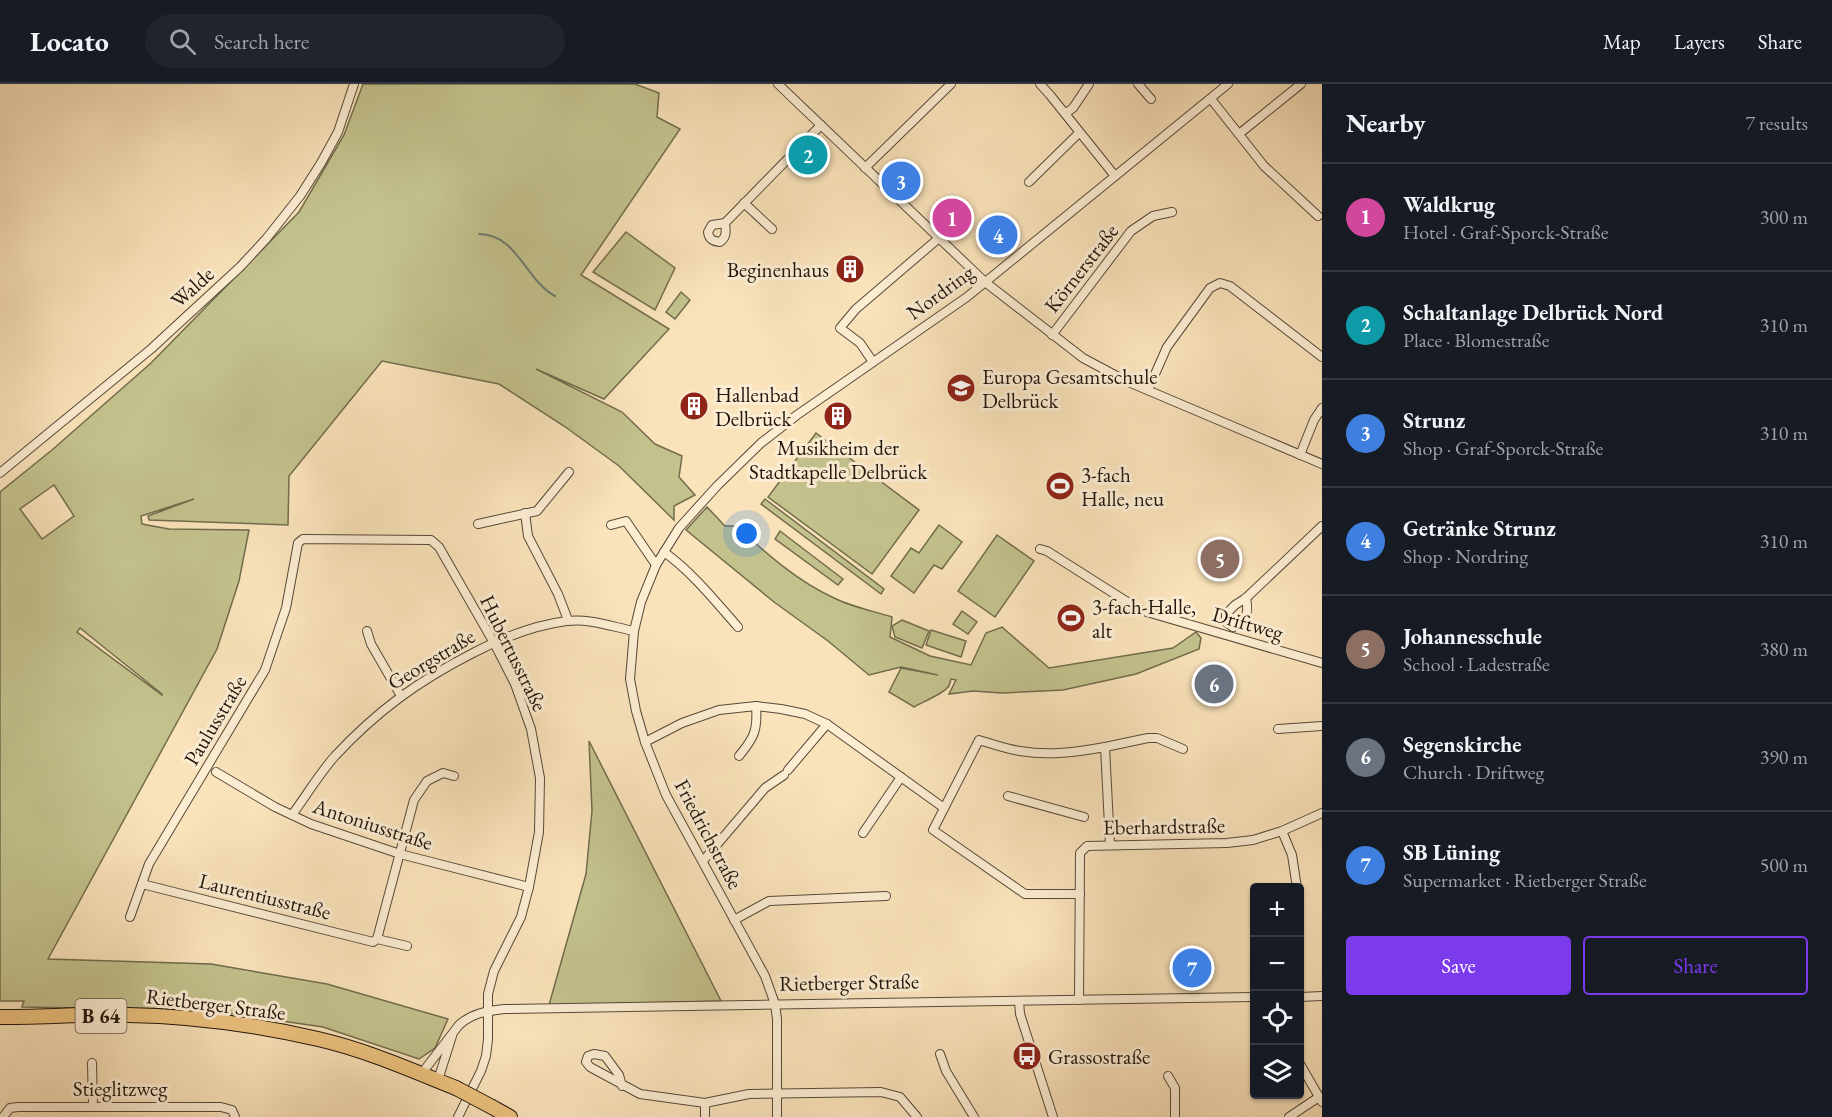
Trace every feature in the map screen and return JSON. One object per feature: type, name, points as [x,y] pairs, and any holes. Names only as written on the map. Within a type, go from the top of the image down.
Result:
[{"type":"main road","name":"Rietberger Straße","points":[[0,1017],[129,1015],[201,1020],[320,1039],[422,1073],[510,1117]]},
{"type":"street","name":"Walde","points":[[0,473],[151,349],[266,240],[304,192],[321,164],[338,132],[354,84]]},
{"type":"street","points":[[778,84],[985,282],[1083,358],[1148,390],[1322,464]]},
{"type":"street","points":[[866,168],[951,84]]},
{"type":"street","points":[[1040,84],[1116,176]]},
{"type":"street","points":[[1066,113],[1073,108],[1089,84]]},
{"type":"street","points":[[1138,84],[1151,99]]},
{"type":"street","name":"Nordring","points":[[663,552],[700,503],[761,443],[791,419],[967,297],[1228,84]]},
{"type":"street","points":[[1239,134],[1301,84]]},
{"type":"street","points":[[1211,99],[1264,166],[1318,216]]},
{"type":"street","points":[[725,223],[821,125]]},
{"type":"street","points":[[1029,182],[1079,133]]},
{"type":"street","points":[[744,203],[772,229]]},
{"type":"street","name":"Körnerstraße","points":[[1052,335],[1131,231],[1153,216],[1172,212]]},
{"type":"street","points":[[873,362],[860,343],[840,328],[856,309],[939,238]]},
{"type":"street","points":[[1148,390],[1167,347],[1210,288],[1220,283],[1230,286],[1322,357]]},
{"type":"street","points":[[1300,454],[1314,420],[1321,410]]},
{"type":"street","points":[[478,524],[537,511],[569,472]]},
{"type":"street","points":[[525,513],[528,536],[558,594],[568,620]]},
{"type":"street","points":[[611,525],[626,521],[656,565],[663,552],[674,559],[703,587],[738,627]]},
{"type":"street","points":[[1233,627],[1226,622],[1226,614],[1322,526]]},
{"type":"street","name":"Paulusstraße","points":[[130,917],[149,864],[265,670],[285,608],[298,543],[303,539],[310,539]]},
{"type":"street","name":"Hubertusstraße","points":[[310,539],[431,540],[439,547],[494,642],[514,684],[531,729],[540,778],[540,832],[521,917],[495,971],[488,994],[486,1056],[458,1117]]},
{"type":"street","name":"Driftweg","points":[[1040,549],[1047,551],[1140,610],[1322,663]]},
{"type":"street","name":"Friedrichstraße","points":[[656,565],[641,602],[634,631],[630,679],[636,711],[645,742],[666,795],[765,975],[775,1004],[777,1018],[777,1117]]},
{"type":"street","points":[[1233,627],[1241,624],[1245,619],[1248,608],[1246,598]]},
{"type":"street","name":"Georgstraße","points":[[292,815],[333,758],[371,719],[436,672],[494,642],[524,630],[568,620],[634,631]]},
{"type":"street","points":[[1230,636],[1233,627]]},
{"type":"street","points":[[367,631],[371,644],[401,696]]},
{"type":"street","points":[[645,742],[682,723],[719,710],[756,706],[805,714],[827,724],[944,808]]},
{"type":"street","points":[[739,756],[753,739],[757,723],[756,706]]},
{"type":"street","points":[[703,861],[765,788],[786,772],[827,724]]},
{"type":"street","points":[[1278,729],[1322,726]]},
{"type":"street","points":[[1080,894],[1025,894],[933,830],[979,740],[1018,751],[1036,753],[1071,753],[1148,738],[1157,738],[1183,749]]},
{"type":"street","points":[[1105,747],[1110,845]]},
{"type":"street","points":[[204,772],[216,772],[216,765],[211,759]]},
{"type":"street","name":"Antoniusstraße","points":[[216,772],[275,807],[310,824],[400,854],[529,887]]},
{"type":"street","points":[[377,939],[414,800],[427,781],[443,773],[454,776]]},
{"type":"street","points":[[863,833],[901,777]]},
{"type":"street","name":"Eberhardstraße","points":[[1008,796],[1084,817]]},
{"type":"street","name":"Eberhardstraße","points":[[1079,1000],[1080,853],[1087,846],[1227,843],[1253,840],[1282,831],[1322,813]]},
{"type":"street","points":[[1282,831],[1293,855],[1296,883]]},
{"type":"street","name":"Laurentiusstraße","points":[[142,884],[373,942],[377,939],[407,946]]},
{"type":"street","points":[[734,920],[769,901],[886,896]]},
{"type":"street","points":[[1304,996],[1322,996]]},
{"type":"street","name":"Rietberger Straße","points":[[422,1073],[459,1024],[468,1016],[487,1011],[520,1008],[1250,997]]},
{"type":"street","points":[[1018,1001],[1020,1014],[1053,1117]]},
{"type":"street","points":[[438,1080],[453,1033]]},
{"type":"street","points":[[940,1054],[946,1071],[974,1117]]},
{"type":"street","points":[[92,1063],[93,1106]]},
{"type":"street","points":[[1289,1117],[1321,1100],[1304,1072]]},
{"type":"street","points":[[1168,1076],[1175,1088],[1175,1117]]},
{"type":"street","points":[[622,1086],[640,1094],[705,1103],[749,1094],[881,1092],[900,1097],[917,1117]]},
{"type":"street","points":[[705,1103],[705,1117]]},
{"type":"street","name":"Stieglitzweg","points":[[3,1117],[10,1108],[18,1107],[93,1106],[221,1107],[232,1110],[235,1117]]},
{"type":"shaded area","points":[[363,84],[635,84],[659,93],[657,117],[680,129],[581,275],[669,329],[604,399],[536,369],[622,412],[655,444],[682,456],[679,477],[695,495],[674,506],[674,520],[619,466],[564,426],[499,384],[382,361],[289,476],[288,525],[149,520],[148,516],[194,499],[141,516],[142,524],[169,529],[249,530],[239,581],[217,649],[48,959],[211,964],[327,984],[448,1019],[435,1048],[419,1059],[323,1027],[206,1010],[22,1007],[24,1001],[0,1001],[0,492],[52,450],[151,363],[299,212],[344,135]],"holes":[[[54,485],[74,516],[42,539],[20,509]],[[80,628],[162,694],[162,695],[77,632]]]},
{"type":"shaded area","points":[[626,232],[675,268],[655,310],[593,272]]},
{"type":"shaded area","points":[[681,292],[690,300],[675,319],[666,312]]},
{"type":"shaded area","points":[[816,433],[919,510],[872,574],[768,497]]},
{"type":"shaded area","points":[[765,499],[884,589],[881,594],[761,504]]},
{"type":"shaded area","points":[[707,507],[725,526],[736,526],[771,557],[807,584],[841,601],[892,617],[890,637],[930,656],[971,665],[986,633],[1002,627],[1049,668],[1173,648],[1196,632],[1201,638],[1199,649],[1136,674],[1063,690],[1002,693],[973,691],[949,694],[956,680],[951,679],[945,690],[914,707],[889,692],[901,668],[938,675],[901,667],[869,675],[686,530]]},
{"type":"shaded area","points":[[939,525],[962,542],[942,569],[934,565],[914,593],[891,576],[911,548],[919,553]]},
{"type":"shaded area","points":[[780,531],[843,579],[838,585],[775,539]]},
{"type":"shaded area","points":[[997,535],[1034,561],[995,617],[958,591]]},
{"type":"shaded area","points":[[962,611],[977,622],[968,634],[953,624]]},
{"type":"shaded area","points":[[902,620],[929,631],[922,648],[895,637],[892,626]]},
{"type":"shaded area","points":[[931,630],[966,641],[961,657],[926,645]]},
{"type":"shaded area","points":[[589,741],[721,1001],[549,1005],[586,874],[592,811]]},
{"type":"waterway","points":[[479,234],[492,236],[503,242],[536,280],[555,296]]},
{"type":"place","name":"Schaltanlage Delbrück Nord","points":[[808,155]]},
{"type":"place","name":"Strunz","points":[[901,181]]},
{"type":"place","name":"Waldkrug","points":[[952,218]]},
{"type":"place","name":"Getränke Strunz","points":[[998,235]]},
{"type":"place","name":"Beginenhaus","points":[[850,269]]},
{"type":"place","name":"Europa Gesamtschule Delbrück","points":[[961,388]]},
{"type":"place","name":"Hallenbad Delbrück","points":[[694,406]]},
{"type":"place","name":"Musikheim der Stadtkapelle Delbrück","points":[[838,416]]},
{"type":"place","name":"3-fach Halle, neu","points":[[1060,486]]},
{"type":"place","name":"Johannesschule","points":[[1220,559]]},
{"type":"place","name":"3-fach-Halle, alt","points":[[1071,618]]},
{"type":"place","name":"Segenskirche","points":[[1214,684]]},
{"type":"place","name":"SB Lüning","points":[[1192,968]]},
{"type":"place","name":"Grassostraße","points":[[1027,1056]]}]
